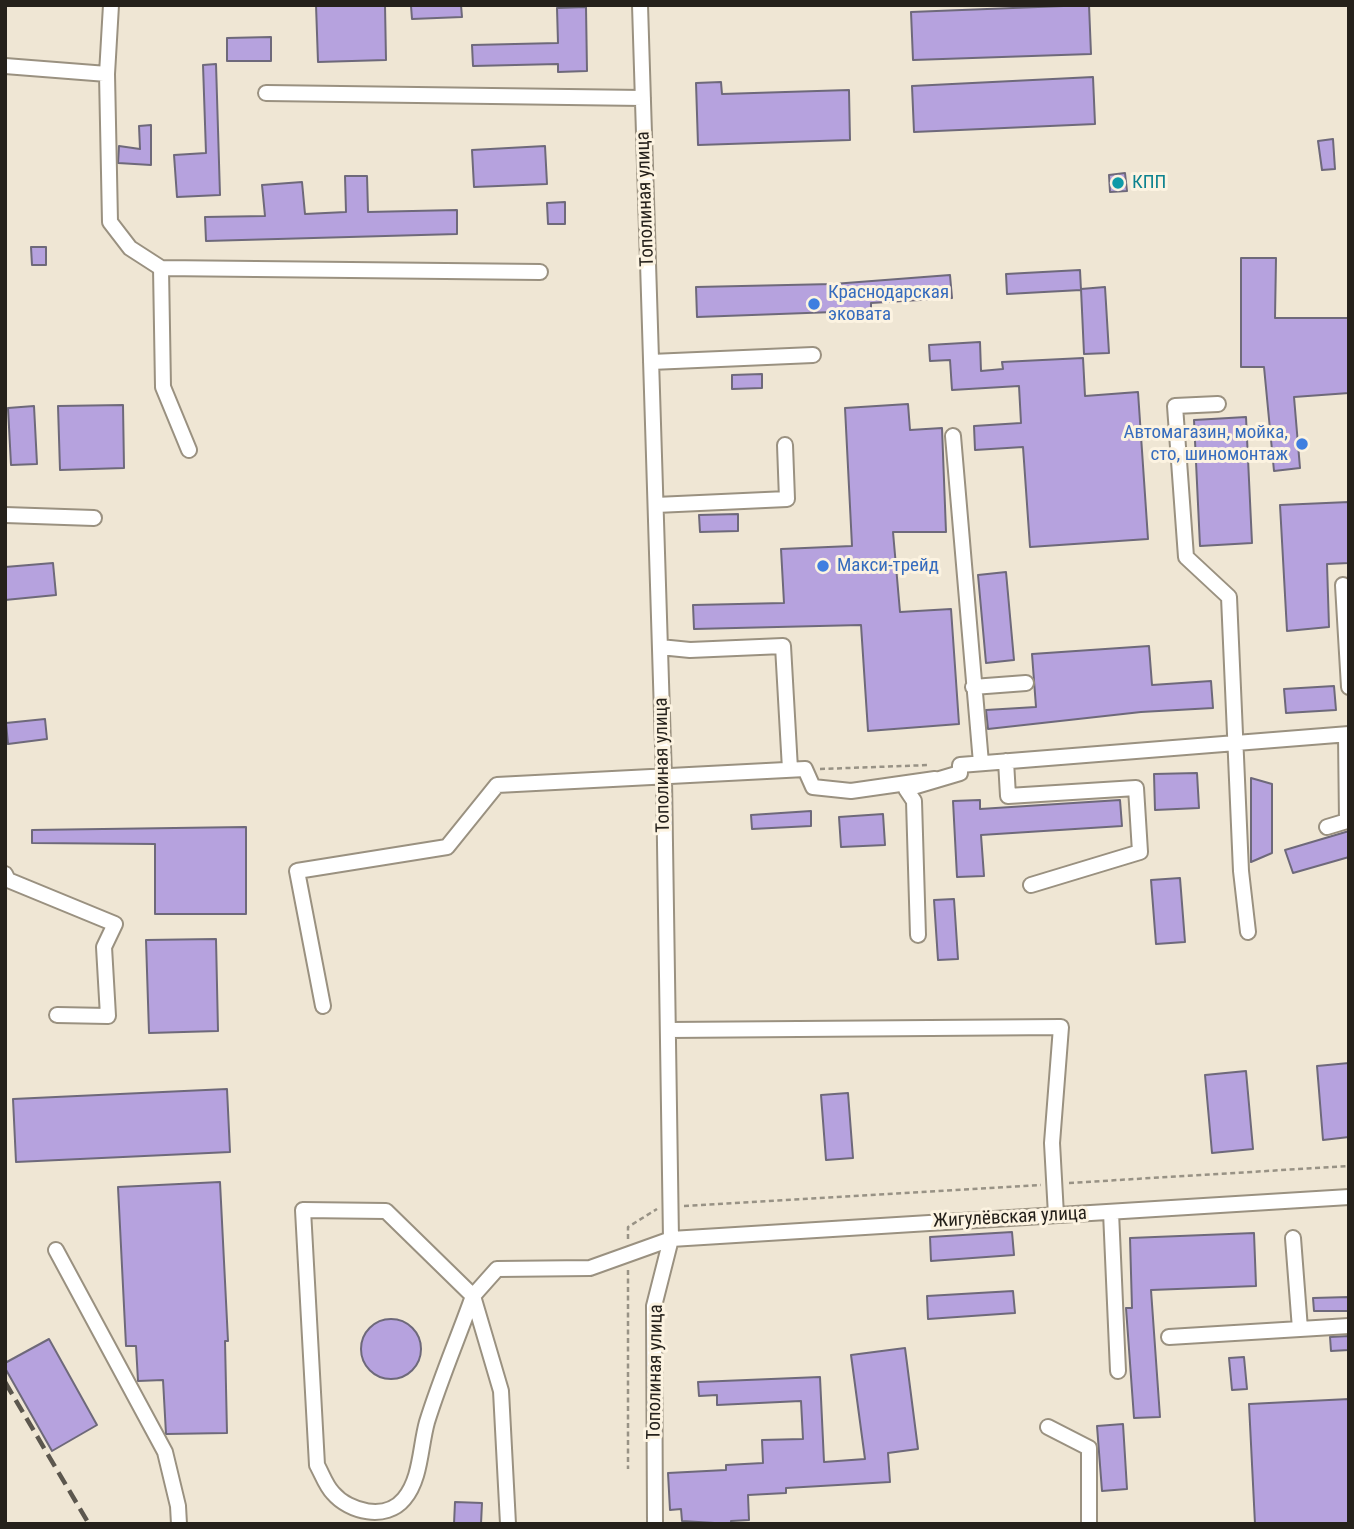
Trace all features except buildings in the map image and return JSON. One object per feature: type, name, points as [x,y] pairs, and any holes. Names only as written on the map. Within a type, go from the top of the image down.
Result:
[{"type":"street","points":[[111,5],[107,74],[110,222],[130,248],[161,268],[540,272]]},
{"type":"street","name":"Тополиная улица","points":[[640,5],[664,778],[671,1239],[654,1306],[654,1524]]},
{"type":"street","points":[[5,66],[107,74]]},
{"type":"street","points":[[266,93],[643,98]]},
{"type":"street","points":[[161,268],[163,387],[188,450]]},
{"type":"street","points":[[651,362],[814,355]]},
{"type":"street","points":[[1218,404],[1175,406],[1186,557],[1229,597],[1241,872],[1248,932]]},
{"type":"street","points":[[953,436],[981,763]]},
{"type":"street","points":[[656,505],[787,499],[785,445]]},
{"type":"street","points":[[5,515],[94,518]]},
{"type":"street","points":[[1343,585],[1349,687]]},
{"type":"street","points":[[660,647],[690,650],[783,646],[798,769],[813,787],[851,791],[935,779],[960,773],[960,765],[1348,735],[1347,821],[1327,827]]},
{"type":"street","points":[[973,687],[1026,683]]},
{"type":"street","points":[[1006,761],[1008,796],[1136,788],[1140,852],[1031,885]]},
{"type":"street","points":[[323,1006],[297,871],[447,848],[497,785],[798,769]]},
{"type":"street","points":[[918,934],[914,801],[906,789],[935,779]]},
{"type":"street","points":[[5,874],[8,880],[115,924],[104,947],[108,1016],[57,1015]]},
{"type":"street","points":[[668,1030],[1061,1027],[1052,1143],[1056,1215]]},
{"type":"street","name":"Жигулёвская улица","points":[[473,1296],[497,1269],[590,1268],[671,1239],[1349,1197]]},
{"type":"street","points":[[473,1296],[427,1424],[415,1476],[404,1500],[383,1512],[367,1512],[348,1506],[332,1493],[317,1465],[303,1210],[386,1211],[473,1296],[501,1391],[508,1524]]},
{"type":"street","points":[[1111,1212],[1118,1371]]},
{"type":"street","points":[[1293,1238],[1300,1329]]},
{"type":"street","points":[[56,1250],[165,1452],[178,1506],[179,1524]]},
{"type":"street","points":[[1169,1337],[1349,1326]]},
{"type":"street","points":[[1048,1427],[1089,1448],[1089,1524]]},
{"type":"path","points":[[798,769],[932,764]]},
{"type":"railway","points":[[5,1382],[89,1524]]},
{"type":"place","name":"КПП","points":[[1118,183]]},
{"type":"place","name":"Краснодарская эковата","points":[[814,304]]},
{"type":"place","name":"Автомагазин, мойка, сто, шиномонтаж","points":[[1302,444]]},
{"type":"place","name":"Макси-трейд","points":[[823,566]]}]
